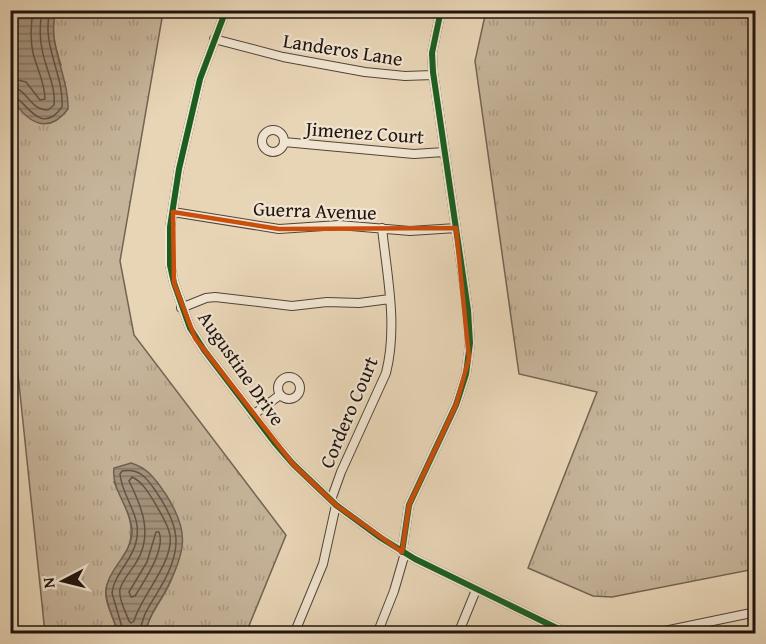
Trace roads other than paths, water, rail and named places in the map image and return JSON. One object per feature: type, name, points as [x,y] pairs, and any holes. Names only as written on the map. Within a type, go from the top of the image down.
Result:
[{"type":"street","name":"Augustine Drive","points":[[226,10],[200,79],[190,115],[170,227],[171,266],[181,308],[195,338],[293,464],[333,502],[403,552],[476,590],[569,633]]},
{"type":"street","points":[[376,633],[394,591],[403,552],[409,505],[456,405],[469,358],[470,326],[433,75],[432,53],[441,10]]},
{"type":"street","name":"Landeros Lane","points":[[214,39],[282,57],[356,70],[405,76],[433,75]]},
{"type":"street","name":"Jimenez Court","points":[[284,142],[414,154],[444,152]]},
{"type":"street","name":"Guerra Avenue","points":[[173,212],[266,228],[291,229],[339,225],[426,231],[456,228]]},
{"type":"street","name":"Cordero Court","points":[[294,633],[323,564],[333,502],[341,472],[386,372],[392,343],[390,299],[382,228]]},
{"type":"street","points":[[181,308],[206,298],[215,297],[292,306],[327,302],[360,303],[390,299]]},
{"type":"street","points":[[253,415],[280,395]]},
{"type":"street","points":[[458,633],[476,590]]},
{"type":"street","points":[[650,633],[756,612]]},
{"type":"water","points":[[10,11],[56,11],[54,35],[68,109],[60,118],[52,122],[44,124],[30,118],[23,113],[11,96]]},
{"type":"water","points":[[131,463],[147,471],[165,493],[178,518],[182,540],[174,574],[152,614],[145,633],[118,633],[106,594],[110,577],[128,547],[132,530],[131,522],[115,484],[114,468]]}]
